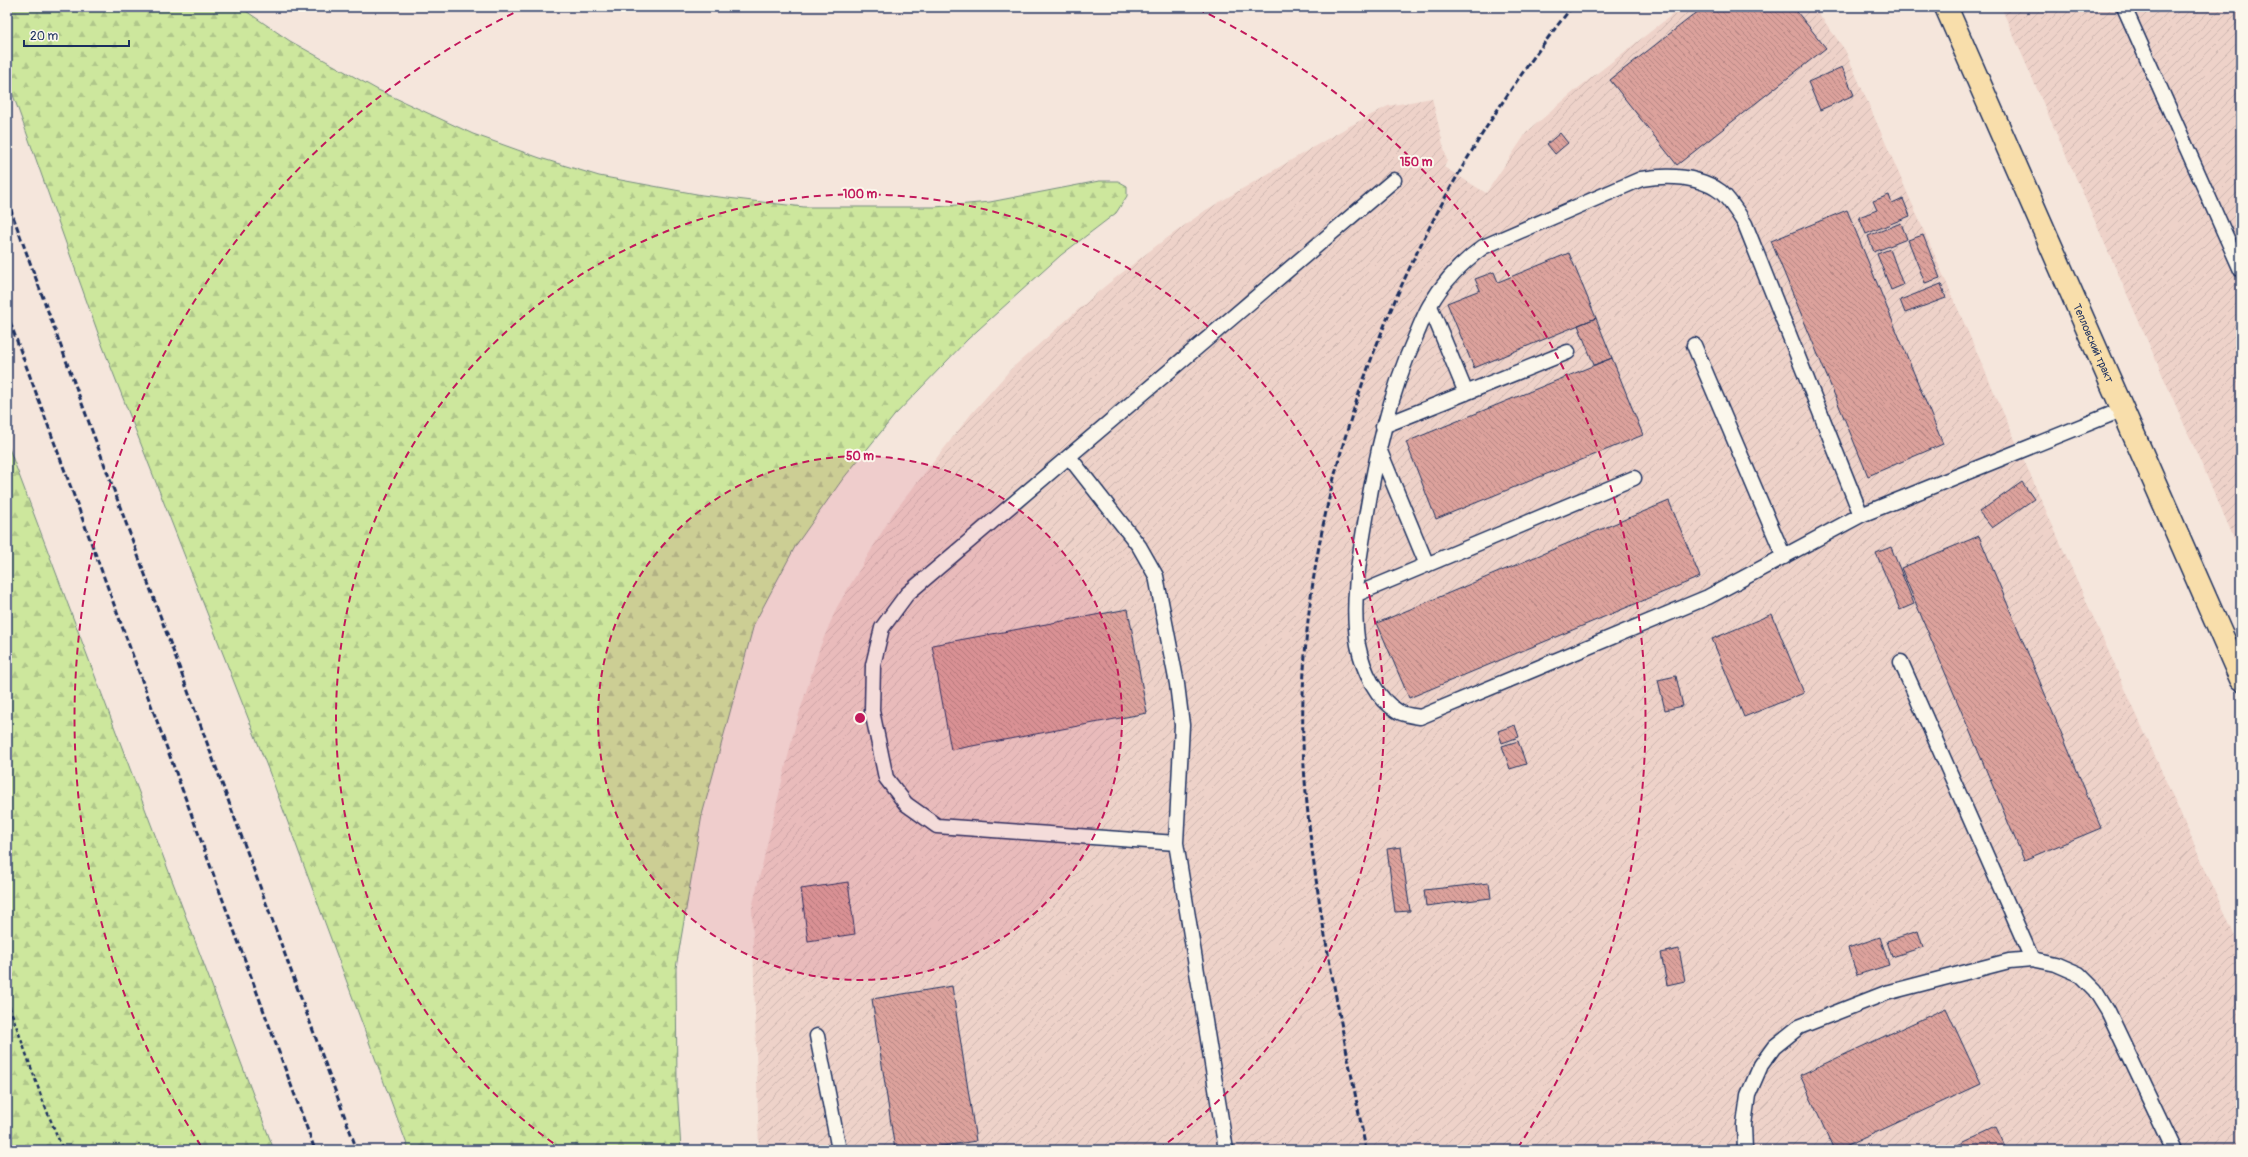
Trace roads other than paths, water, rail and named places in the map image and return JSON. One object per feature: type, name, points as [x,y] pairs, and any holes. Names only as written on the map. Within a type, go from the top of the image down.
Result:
[{"type":"main road","name":"Тепловский тракт","points":[[1946,7],[2124,409],[2241,679]]},
{"type":"lane","points":[[2124,7],[2241,270]]},
{"type":"lane","points":[[1861,515],[1744,224],[1733,204],[1721,192],[1707,185],[1684,178],[1663,175],[1641,179],[1483,247],[1464,260],[1448,278],[1430,306],[1401,369],[1383,426],[1359,559],[1356,619],[1358,645],[1364,667],[1374,688],[1387,704],[1401,713],[1420,717],[1708,597],[1861,515],[2124,409]]},
{"type":"lane","points":[[1176,843],[937,826],[906,804],[886,778],[872,711],[873,665],[882,628],[907,594],[1070,458],[1394,180]]},
{"type":"lane","points":[[1430,306],[1466,393]]},
{"type":"lane","points":[[1694,345],[1784,557]]},
{"type":"lane","points":[[1383,426],[1568,352]]},
{"type":"lane","points":[[1379,449],[1427,565]]},
{"type":"lane","points":[[1070,458],[1139,546],[1156,576],[1177,684],[1182,725],[1176,843],[1226,1150]]},
{"type":"lane","points":[[1357,594],[1634,478]]},
{"type":"lane","points":[[1901,662],[2032,958]]},
{"type":"lane","points":[[1745,1150],[1744,1125],[1748,1095],[1761,1065],[1774,1047],[1799,1027],[1886,993],[2009,961],[2032,958],[2056,964],[2080,974],[2095,990],[2108,1012],[2174,1150]]},
{"type":"lane","points":[[817,1036],[839,1150]]},
{"type":"railway","points":[[1366,1150],[1329,959],[1308,814],[1304,766],[1304,664],[1316,563],[1338,462],[1370,363],[1410,267],[1458,175],[1512,88],[1572,7]]},
{"type":"railway","points":[[7,200],[357,1150]]},
{"type":"railway","points":[[7,314],[315,1150]]}]
